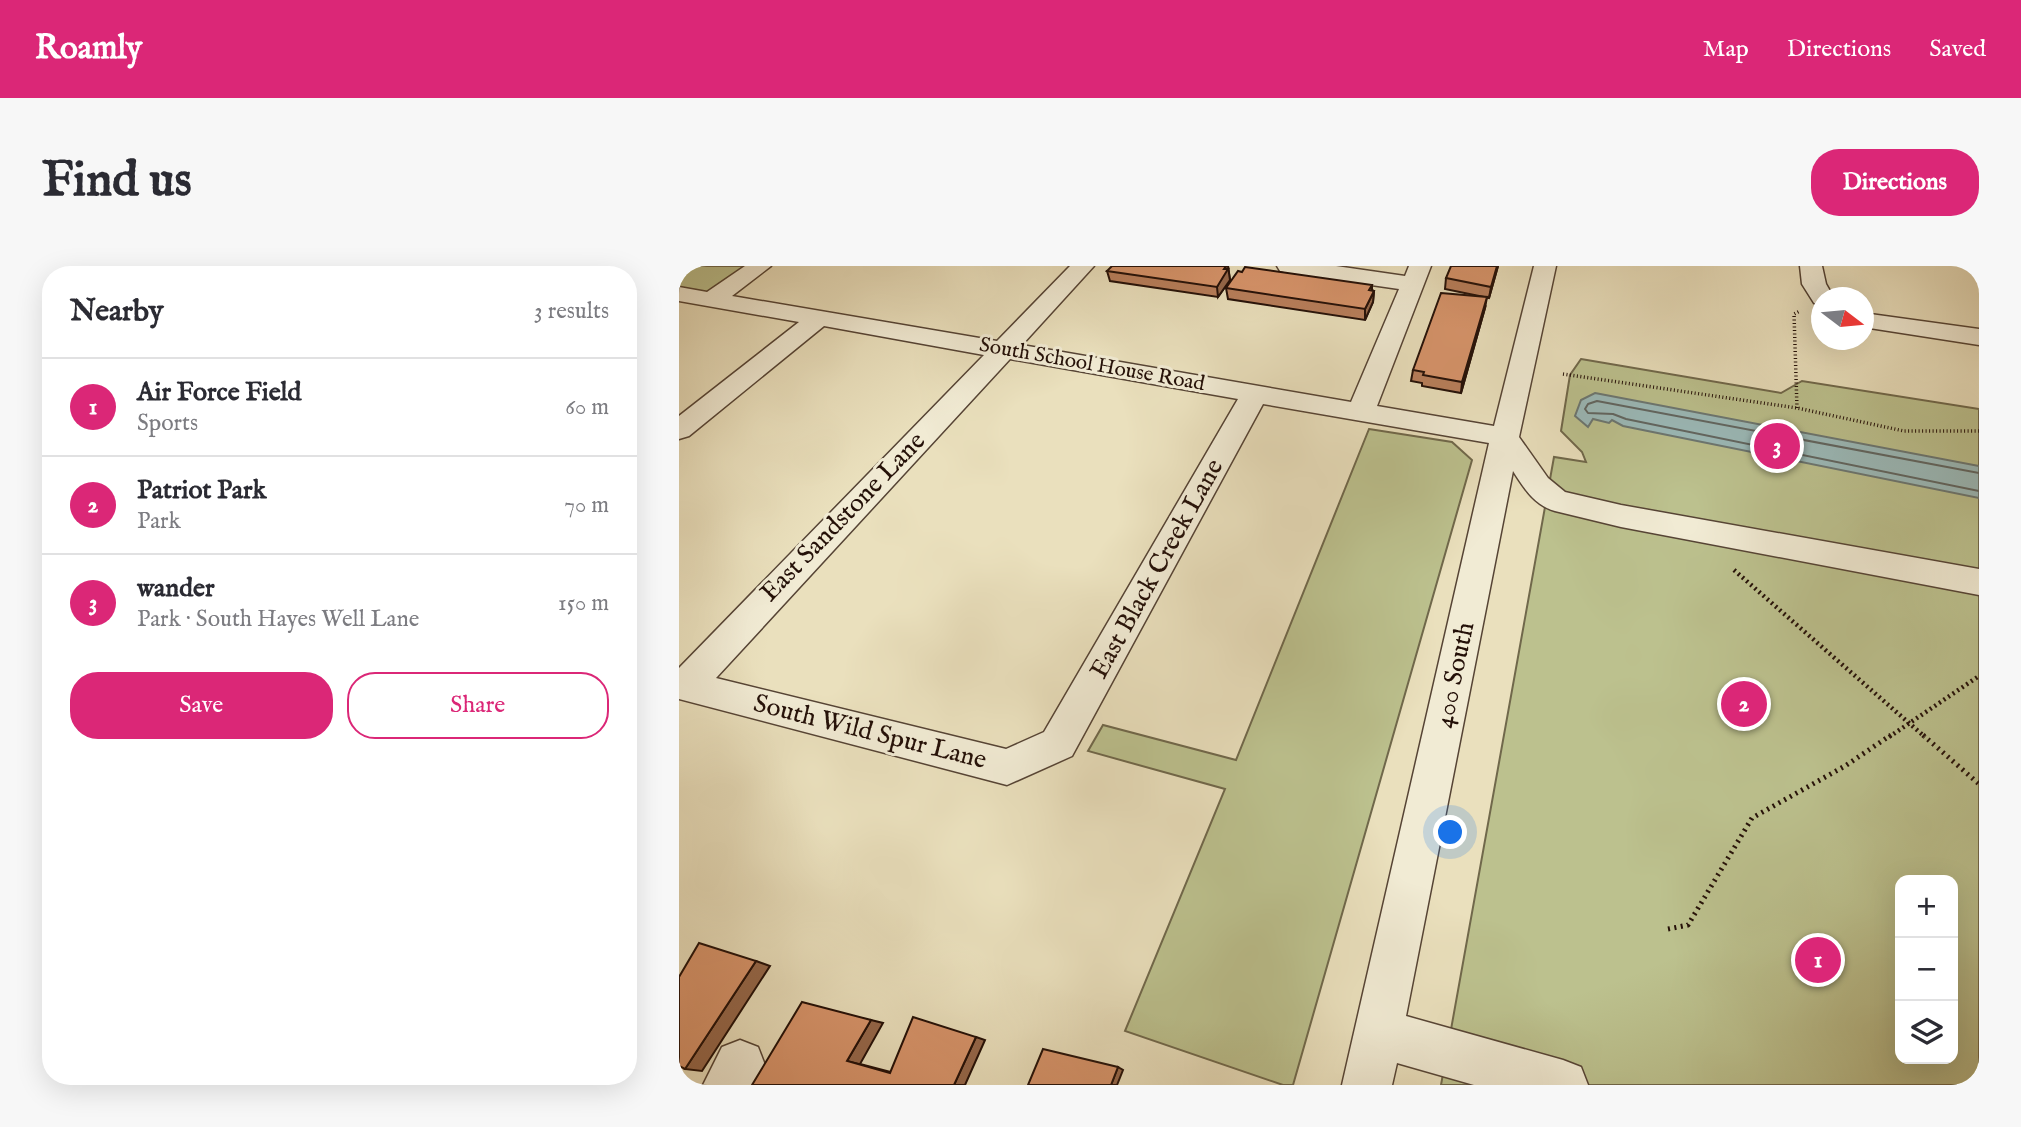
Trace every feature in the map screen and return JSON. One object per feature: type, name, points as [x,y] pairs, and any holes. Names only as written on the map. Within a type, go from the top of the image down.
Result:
[{"type":"street","points":[[712,299],[760,266]]},
{"type":"street","name":"East Sandstone Lane","points":[[682,685],[1083,266]]},
{"type":"street","points":[[1288,266],[1417,275],[1361,411]]},
{"type":"street","name":"400 South","points":[[1367,1085],[1505,437],[1545,266]]},
{"type":"street","points":[[1811,266],[1814,287]]},
{"type":"street","name":"South School House Road","points":[[679,294],[1505,437]]},
{"type":"street","points":[[679,430],[819,318]]},
{"type":"street","points":[[1874,321],[1979,337]]},
{"type":"street","name":"East Black Creek Lane","points":[[1058,744],[1255,393]]},
{"type":"street","points":[[1505,437],[1529,475],[1555,500],[1621,516],[1979,582]]},
{"type":"street","name":"South Wild Spur Lane","points":[[682,685],[1007,767],[1058,744]]},
{"type":"street","points":[[1378,1033],[1563,1085]]},
{"type":"path","points":[[1797,408],[1794,314],[1811,304]]},
{"type":"path","points":[[1563,374],[1797,408],[1904,431],[1979,431]]},
{"type":"path","points":[[1734,570],[1979,783]]},
{"type":"path","points":[[1668,929],[1688,925],[1752,818],[1836,772],[1979,676]]},
{"type":"green space","points":[[679,266],[760,266],[712,299],[679,294]]},
{"type":"green space","points":[[1581,359],[1781,393],[1802,381],[1979,409],[1979,1085],[1441,1085],[1554,457],[1586,462],[1582,452],[1561,431],[1570,375]]},
{"type":"green space","points":[[1369,429],[1452,442],[1472,460],[1293,1085],[1283,1085],[1125,1031],[1225,789],[1088,751],[1103,725],[1236,760]]},
{"type":"water","points":[[1595,393],[1979,466],[1979,498],[1623,426],[1612,420],[1609,423],[1593,419],[1588,427],[1575,416],[1581,400]]},
{"type":"building","points":[[1112,266],[1226,266],[1224,269],[1228,269],[1217,287],[1107,271]]},
{"type":"building","points":[[1451,266],[1497,266],[1491,287],[1446,278]]},
{"type":"building","points":[[1245,267],[1372,285],[1369,290],[1374,291],[1365,309],[1226,288],[1238,271],[1242,272]]},
{"type":"building","points":[[1441,293],[1487,297],[1462,382],[1423,375],[1424,372],[1413,370]]},
{"type":"building","points":[[699,943],[756,961],[685,1069],[679,1066],[679,977]]},
{"type":"building","points":[[802,1002],[871,1020],[847,1061],[890,1073],[913,1017],[976,1037],[954,1085],[752,1085]]},
{"type":"building","points":[[1043,1049],[1118,1067],[1111,1085],[1028,1085]]},
{"type":"place","name":"wander","points":[[1777,446]]},
{"type":"place","name":"Patriot Park","points":[[1744,704]]},
{"type":"place","name":"Air Force Field","points":[[1818,960]]}]
